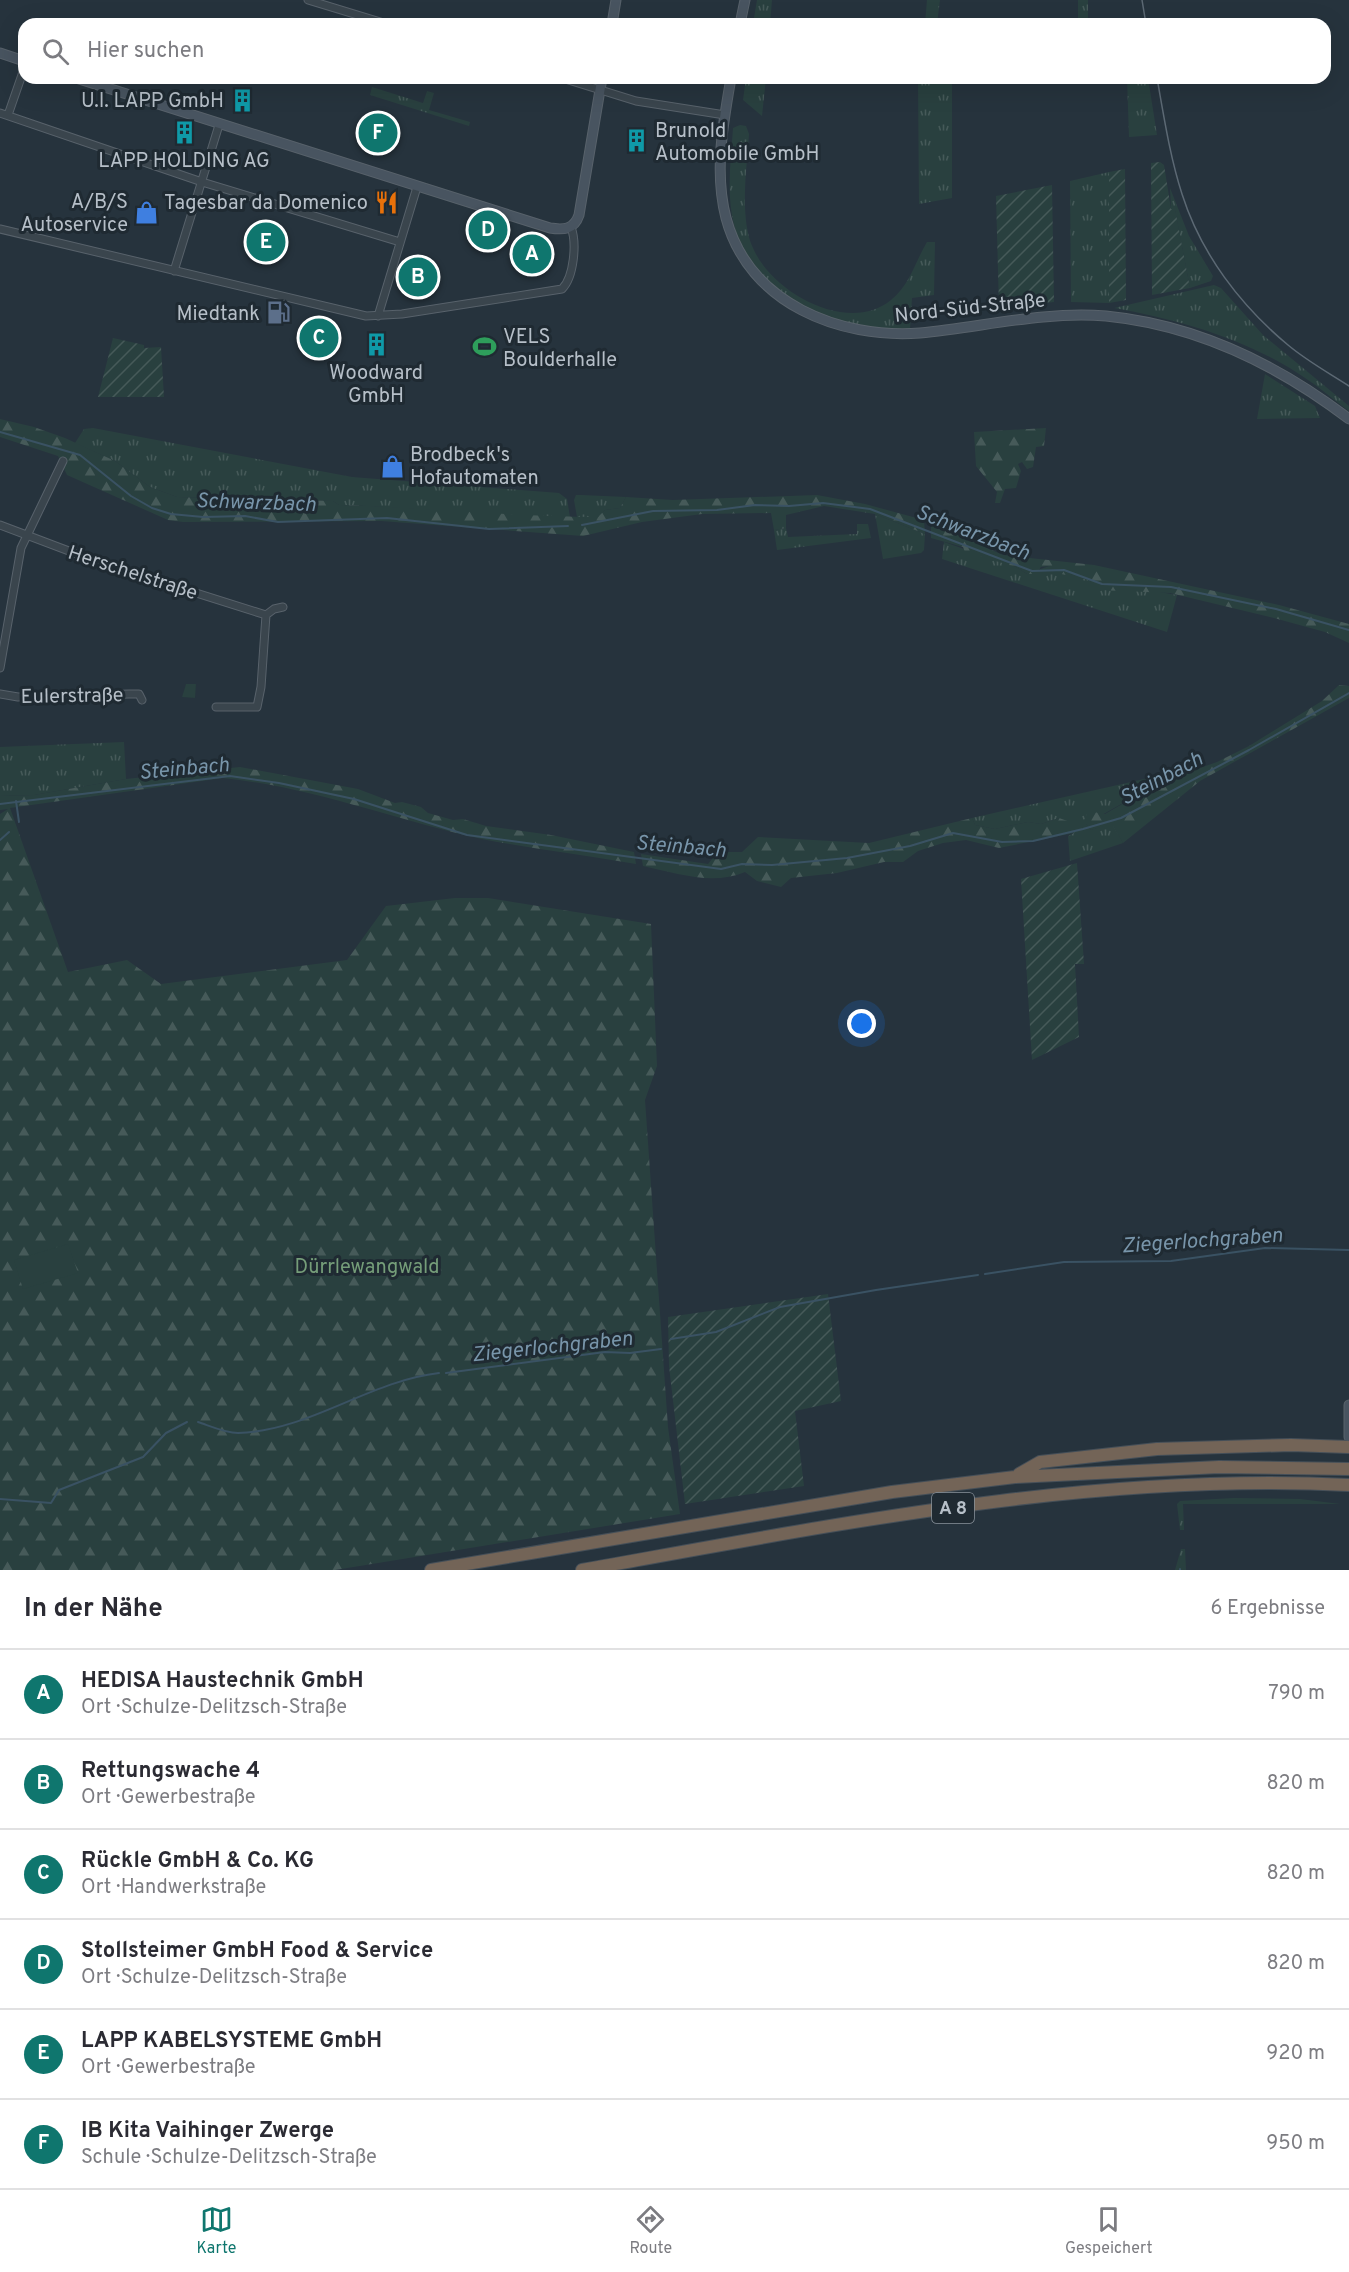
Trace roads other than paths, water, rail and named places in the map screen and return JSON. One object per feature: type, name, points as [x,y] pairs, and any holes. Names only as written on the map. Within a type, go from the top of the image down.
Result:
[{"type":"highway","name":"A 8","points":[[1015,1477],[1040,1462],[1116,1452],[1215,1446],[1349,1447]]},
{"type":"highway","name":"A 8","points":[[431,1570],[891,1492],[1015,1477],[1219,1467],[1349,1469]]},
{"type":"highway","name":"A 8","points":[[582,1570],[1030,1497],[1149,1488],[1349,1485]]},
{"type":"main road","points":[[613,18],[616,0]]},
{"type":"main road","points":[[741,18],[745,0]]},
{"type":"main road","points":[[0,53],[18,59]]},
{"type":"main road","points":[[94,84],[550,228],[571,227],[578,219],[601,84]]},
{"type":"main road","name":"Nord-Süd-Straße","points":[[730,84],[721,170],[726,219],[746,259],[765,283],[805,313],[839,327],[874,333],[921,333],[1058,315],[1107,316],[1163,326],[1222,344],[1256,358],[1296,381],[1346,419]]},
{"type":"main road","points":[[1349,1405],[1349,1437]]},
{"type":"street","points":[[308,0],[367,18]]},
{"type":"street","points":[[8,116],[19,84]]},
{"type":"street","points":[[580,84],[636,101],[725,115]]},
{"type":"street","points":[[0,113],[202,182],[400,242]]},
{"type":"street","points":[[174,271],[219,125]]},
{"type":"street","points":[[378,316],[417,187]]},
{"type":"street","points":[[0,229],[366,316],[378,316],[562,289],[569,280],[574,239],[571,227]]},
{"type":"street","points":[[0,668],[25,536],[63,461]]},
{"type":"street","name":"Herschelstraße","points":[[0,525],[98,562],[266,615]]},
{"type":"street","points":[[216,707],[257,707],[261,687],[266,615],[274,609],[283,608]]},
{"type":"street","name":"Eulerstraße","points":[[0,694],[18,697],[139,694],[142,700]]},
{"type":"waterway","name":"Schwarzbach","points":[[0,432],[80,455],[131,496],[152,508],[171,514],[203,517],[245,516],[278,522],[387,518],[489,529],[568,526]]},
{"type":"waterway","name":"Schwarzbach","points":[[582,525],[653,511],[717,510],[755,505],[789,506],[823,503],[870,509],[1032,571],[1064,570],[1102,584],[1171,587],[1276,609],[1349,630]]},
{"type":"waterway","name":"Steinbach","points":[[0,804],[230,776],[279,783],[354,799],[467,835],[721,869],[742,864],[772,865],[847,858],[910,846],[953,833],[1002,842],[1033,841],[1121,818],[1249,750],[1349,693]]},
{"type":"waterway","name":"Steinbach","points":[[16,801],[19,822]]},
{"type":"waterway","name":"Steinbach","points":[[0,840],[9,832]]},
{"type":"waterway","name":"Ziegerlochgraben","points":[[985,1274],[1064,1262],[1171,1261],[1265,1248],[1349,1250]]},
{"type":"waterway","name":"Ziegerlochgraben","points":[[671,1339],[716,1332],[780,1307],[978,1275]]},
{"type":"waterway","name":"Ziegerlochgraben","points":[[446,1373],[605,1352],[630,1353],[661,1349]]},
{"type":"waterway","name":"Ziegerlochgraben","points":[[198,1422],[233,1433],[264,1430],[290,1424],[388,1385],[439,1373]]},
{"type":"waterway","name":"Ziegerlochgraben","points":[[0,1499],[51,1503],[59,1490],[143,1457],[166,1433],[187,1422]]},
{"type":"tram line","points":[[1142,0],[1145,18]]},
{"type":"tram line","points":[[1158,84],[1182,194],[1211,258],[1239,296],[1271,330],[1303,356],[1349,386]]},
{"type":"place","name":"U.I. LAPP GmbH","points":[[242,100]]},
{"type":"place","name":"LAPP HOLDING AG","points":[[184,133]]},
{"type":"place","name":"IB Kita Vaihinger Zwerge","points":[[378,133]]},
{"type":"place","name":"Brunold Automobile GmbH","points":[[637,141]]},
{"type":"place","name":"Tagesbar da Domenico","points":[[386,202]]},
{"type":"place","name":"A/B/S Autoservice","points":[[146,212]]},
{"type":"place","name":"Stollsteimer GmbH Food & Service","points":[[488,230]]},
{"type":"place","name":"LAPP KABELSYSTEME GmbH","points":[[266,242]]},
{"type":"place","name":"HEDISA Haustechnik GmbH","points":[[532,254]]},
{"type":"place","name":"Rettungswache 4","points":[[418,277]]},
{"type":"place","name":"Miedtank","points":[[278,313]]},
{"type":"place","name":"Rückle GmbH & Co. KG","points":[[319,338]]},
{"type":"place","name":"Woodward GmbH","points":[[376,344]]},
{"type":"place","name":"VELS Boulderhalle","points":[[485,347]]},
{"type":"place","name":"Brodbeck's Hofautomaten","points":[[392,466]]},
{"type":"park label","name":"Dürrlewangwald","points":[[367,1266]]}]
